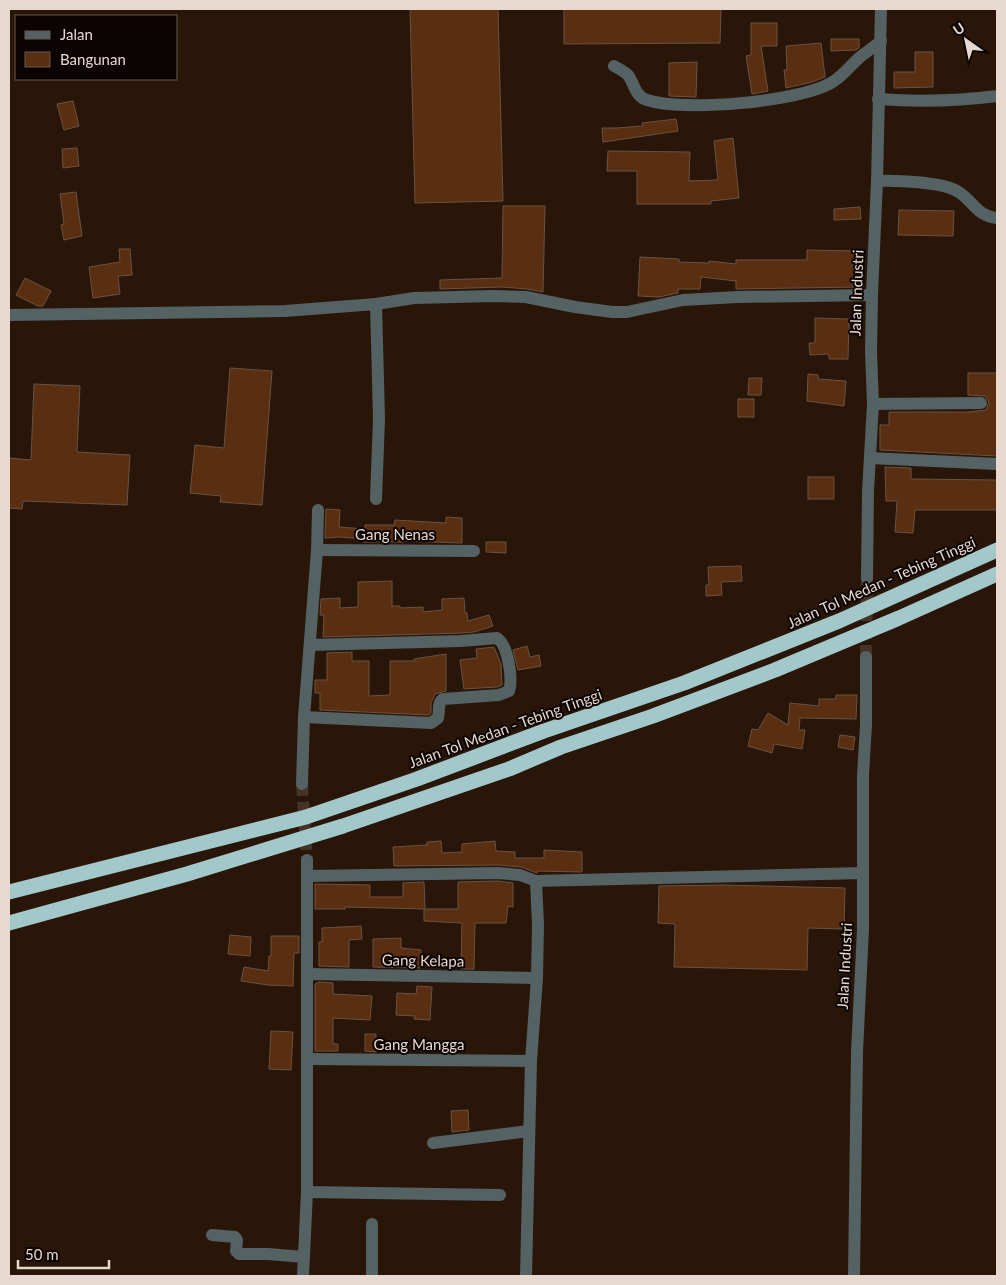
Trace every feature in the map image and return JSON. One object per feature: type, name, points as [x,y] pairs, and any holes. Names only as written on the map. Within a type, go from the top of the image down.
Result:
[{"type":"highway","name":"Jalan Tol Medan - Tebing Tinggi","points":[[9,892],[306,817],[416,779],[544,731],[684,682],[821,629],[997,550]]},
{"type":"highway","points":[[9,923],[187,874],[316,834],[509,769],[561,747],[653,716],[776,670],[997,574]]},
{"type":"street","name":"Jalan Industri","points":[[868,578],[868,491],[873,404],[871,352],[872,295],[881,9]]},
{"type":"street","points":[[614,66],[627,74],[640,97],[658,103],[703,106],[762,101],[802,93],[832,83],[880,41]]},
{"type":"street","points":[[878,100],[972,100],[997,96]]},
{"type":"street","points":[[877,181],[899,180],[950,188],[959,192],[980,213],[991,218],[997,218]]},
{"type":"street","points":[[9,315],[246,310],[285,311],[376,304],[414,298],[494,296],[526,298],[575,307],[627,312],[683,300],[738,297],[872,295]]},
{"type":"street","points":[[376,304],[378,419],[376,499]]},
{"type":"street","points":[[873,404],[981,403]]},
{"type":"street","points":[[870,458],[997,464]]},
{"type":"street","points":[[302,784],[304,717],[317,550],[318,510]]},
{"type":"street","name":"Gang Nenas","points":[[317,550],[474,551]]},
{"type":"street","points":[[304,717],[432,723],[438,718],[440,700],[504,694],[509,691],[511,683],[506,651],[500,639],[310,645]]},
{"type":"street","name":"Jalan Industri","points":[[854,1276],[857,1052],[863,929],[863,774],[866,725],[866,657]]},
{"type":"street","points":[[303,1276],[307,1192],[307,860]]},
{"type":"street","points":[[308,876],[498,873],[520,875],[536,882],[863,873]]},
{"type":"street","points":[[526,1276],[531,1061],[537,978],[538,925],[536,882]]},
{"type":"street","name":"Gang Kelapa","points":[[308,974],[537,978]]},
{"type":"street","name":"Gang Mangga","points":[[307,1059],[531,1061]]},
{"type":"street","points":[[433,1143],[529,1131]]},
{"type":"street","points":[[307,1192],[500,1195]]},
{"type":"street","points":[[372,1224],[372,1276]]},
{"type":"street","points":[[212,1234],[235,1237],[237,1240],[236,1251],[239,1254],[304,1257]]},
{"type":"building","points":[[410,9],[498,9],[503,201],[415,203]]},
{"type":"building","points":[[564,9],[721,9],[720,43],[564,44]]},
{"type":"building","points":[[751,23],[777,23],[777,46],[761,46],[768,91],[752,94],[746,56],[751,55]]},
{"type":"building","points":[[831,39],[859,39],[859,48],[856,50],[831,51]]},
{"type":"building","points":[[821,43],[825,77],[786,88],[784,70],[787,70],[786,46]]},
{"type":"building","points":[[915,52],[933,52],[933,87],[894,88],[894,72],[915,72]]},
{"type":"building","points":[[697,62],[696,97],[669,96],[669,63]]},
{"type":"building","points":[[73,101],[79,126],[64,130],[57,104]]},
{"type":"building","points":[[676,119],[678,131],[603,142],[602,128],[643,126],[642,123]]},
{"type":"building","points":[[733,138],[739,198],[711,201],[711,204],[637,204],[637,171],[607,171],[608,151],[690,152],[689,181],[718,180],[714,141]]},
{"type":"building","points":[[77,148],[79,166],[63,168],[62,149]]},
{"type":"building","points":[[76,192],[82,236],[64,240],[61,225],[64,224],[60,194]]},
{"type":"building","points":[[503,206],[545,206],[543,292],[502,287],[440,289],[440,280],[502,278]]},
{"type":"building","points":[[860,207],[861,219],[834,220],[834,209]]},
{"type":"building","points":[[899,210],[954,211],[953,236],[898,235]]},
{"type":"building","points":[[119,249],[130,249],[132,275],[118,276],[120,294],[93,298],[89,267],[120,262]]},
{"type":"building","points":[[807,250],[859,251],[858,287],[736,289],[736,281],[701,277],[700,289],[678,289],[678,293],[659,297],[638,296],[640,257],[679,259],[679,262],[709,263],[709,261],[736,264],[736,260],[807,260]]},
{"type":"building","points":[[25,278],[51,291],[43,306],[38,306],[16,295]]},
{"type":"building","points":[[815,318],[849,319],[848,359],[829,359],[829,354],[810,355],[809,343],[815,343]]},
{"type":"building","points":[[230,368],[272,371],[262,505],[220,502],[221,496],[190,493],[195,445],[224,448]]},
{"type":"building","points":[[968,373],[997,373],[997,456],[880,450],[880,425],[889,425],[889,412],[968,412],[986,410],[989,402],[985,396],[968,395]]},
{"type":"building","points":[[808,374],[818,375],[818,379],[846,381],[844,406],[807,401]]},
{"type":"building","points":[[749,378],[762,378],[761,395],[748,395]]},
{"type":"building","points":[[34,384],[80,386],[77,452],[130,455],[127,505],[23,501],[22,509],[9,508],[9,458],[31,460]]},
{"type":"building","points":[[738,399],[754,399],[754,417],[738,417]]},
{"type":"building","points":[[885,467],[911,468],[911,479],[997,480],[997,510],[915,510],[913,533],[895,532],[897,501],[886,501]]},
{"type":"building","points":[[808,477],[834,477],[834,499],[808,499]]},
{"type":"building","points":[[326,509],[340,510],[339,527],[365,529],[365,525],[394,525],[395,520],[446,523],[446,517],[462,518],[462,543],[364,542],[365,539],[325,538]]},
{"type":"building","points":[[486,542],[506,542],[506,553],[486,552]]},
{"type":"building","points":[[741,566],[742,581],[721,582],[722,595],[706,596],[706,585],[709,585],[708,567]]},
{"type":"building","points":[[392,581],[392,606],[400,606],[400,608],[423,607],[423,612],[442,610],[442,599],[464,598],[465,613],[467,613],[468,621],[489,615],[493,626],[474,632],[461,633],[323,637],[324,615],[320,615],[321,599],[340,598],[340,608],[358,607],[358,582]]},
{"type":"building","points":[[527,646],[530,657],[539,655],[541,666],[518,670],[513,650]]},
{"type":"building","points":[[494,647],[501,664],[502,685],[464,689],[460,660],[477,658],[476,649]]},
{"type":"building","points":[[352,652],[352,661],[369,661],[369,696],[390,695],[390,661],[415,661],[414,659],[446,654],[446,691],[435,694],[429,715],[320,710],[320,693],[315,693],[315,680],[327,680],[327,653]]},
{"type":"building","points":[[836,695],[857,695],[856,719],[800,718],[799,730],[805,730],[802,749],[774,744],[772,753],[748,746],[752,729],[758,730],[768,713],[788,725],[790,703],[819,706],[819,699],[836,699]]},
{"type":"building","points":[[840,735],[855,737],[853,750],[838,747]]},
{"type":"building","points":[[441,841],[442,853],[462,852],[462,844],[495,841],[496,851],[515,852],[515,858],[544,858],[544,850],[582,852],[582,872],[537,871],[537,873],[521,867],[498,865],[394,866],[393,847],[427,845],[427,842]]},
{"type":"building","points":[[498,881],[513,883],[513,907],[508,906],[506,923],[475,923],[474,969],[461,969],[462,923],[424,921],[424,909],[458,909],[458,882]]},
{"type":"building","points":[[424,882],[425,909],[345,907],[345,909],[315,909],[315,884],[370,885],[370,897],[403,897],[403,883]]},
{"type":"building","points":[[721,885],[845,888],[844,929],[808,928],[807,970],[674,967],[675,924],[658,923],[659,886]]},
{"type":"building","points":[[361,926],[362,939],[349,940],[349,967],[319,966],[319,942],[322,942],[322,928]]},
{"type":"building","points":[[230,935],[251,937],[250,956],[228,954]]},
{"type":"building","points":[[271,936],[299,936],[299,953],[294,953],[293,986],[241,981],[244,967],[268,971],[269,956],[271,956]]},
{"type":"building","points":[[401,938],[401,948],[421,950],[420,968],[373,967],[373,939]]},
{"type":"building","points":[[319,982],[333,983],[333,994],[372,996],[370,1020],[333,1018],[333,1044],[338,1044],[338,1051],[315,1051],[315,984]]},
{"type":"building","points":[[417,986],[432,987],[430,1020],[414,1019],[415,1016],[396,1015],[397,993],[416,994]]},
{"type":"building","points":[[271,1031],[293,1032],[291,1070],[269,1069]]},
{"type":"building","points":[[365,1034],[376,1034],[376,1052],[365,1051]]},
{"type":"building","points":[[468,1110],[469,1130],[452,1132],[451,1111]]},
{"type":"tunnel","points":[[866,657],[867,578]]},
{"type":"tunnel","points":[[302,784],[307,860]]}]
